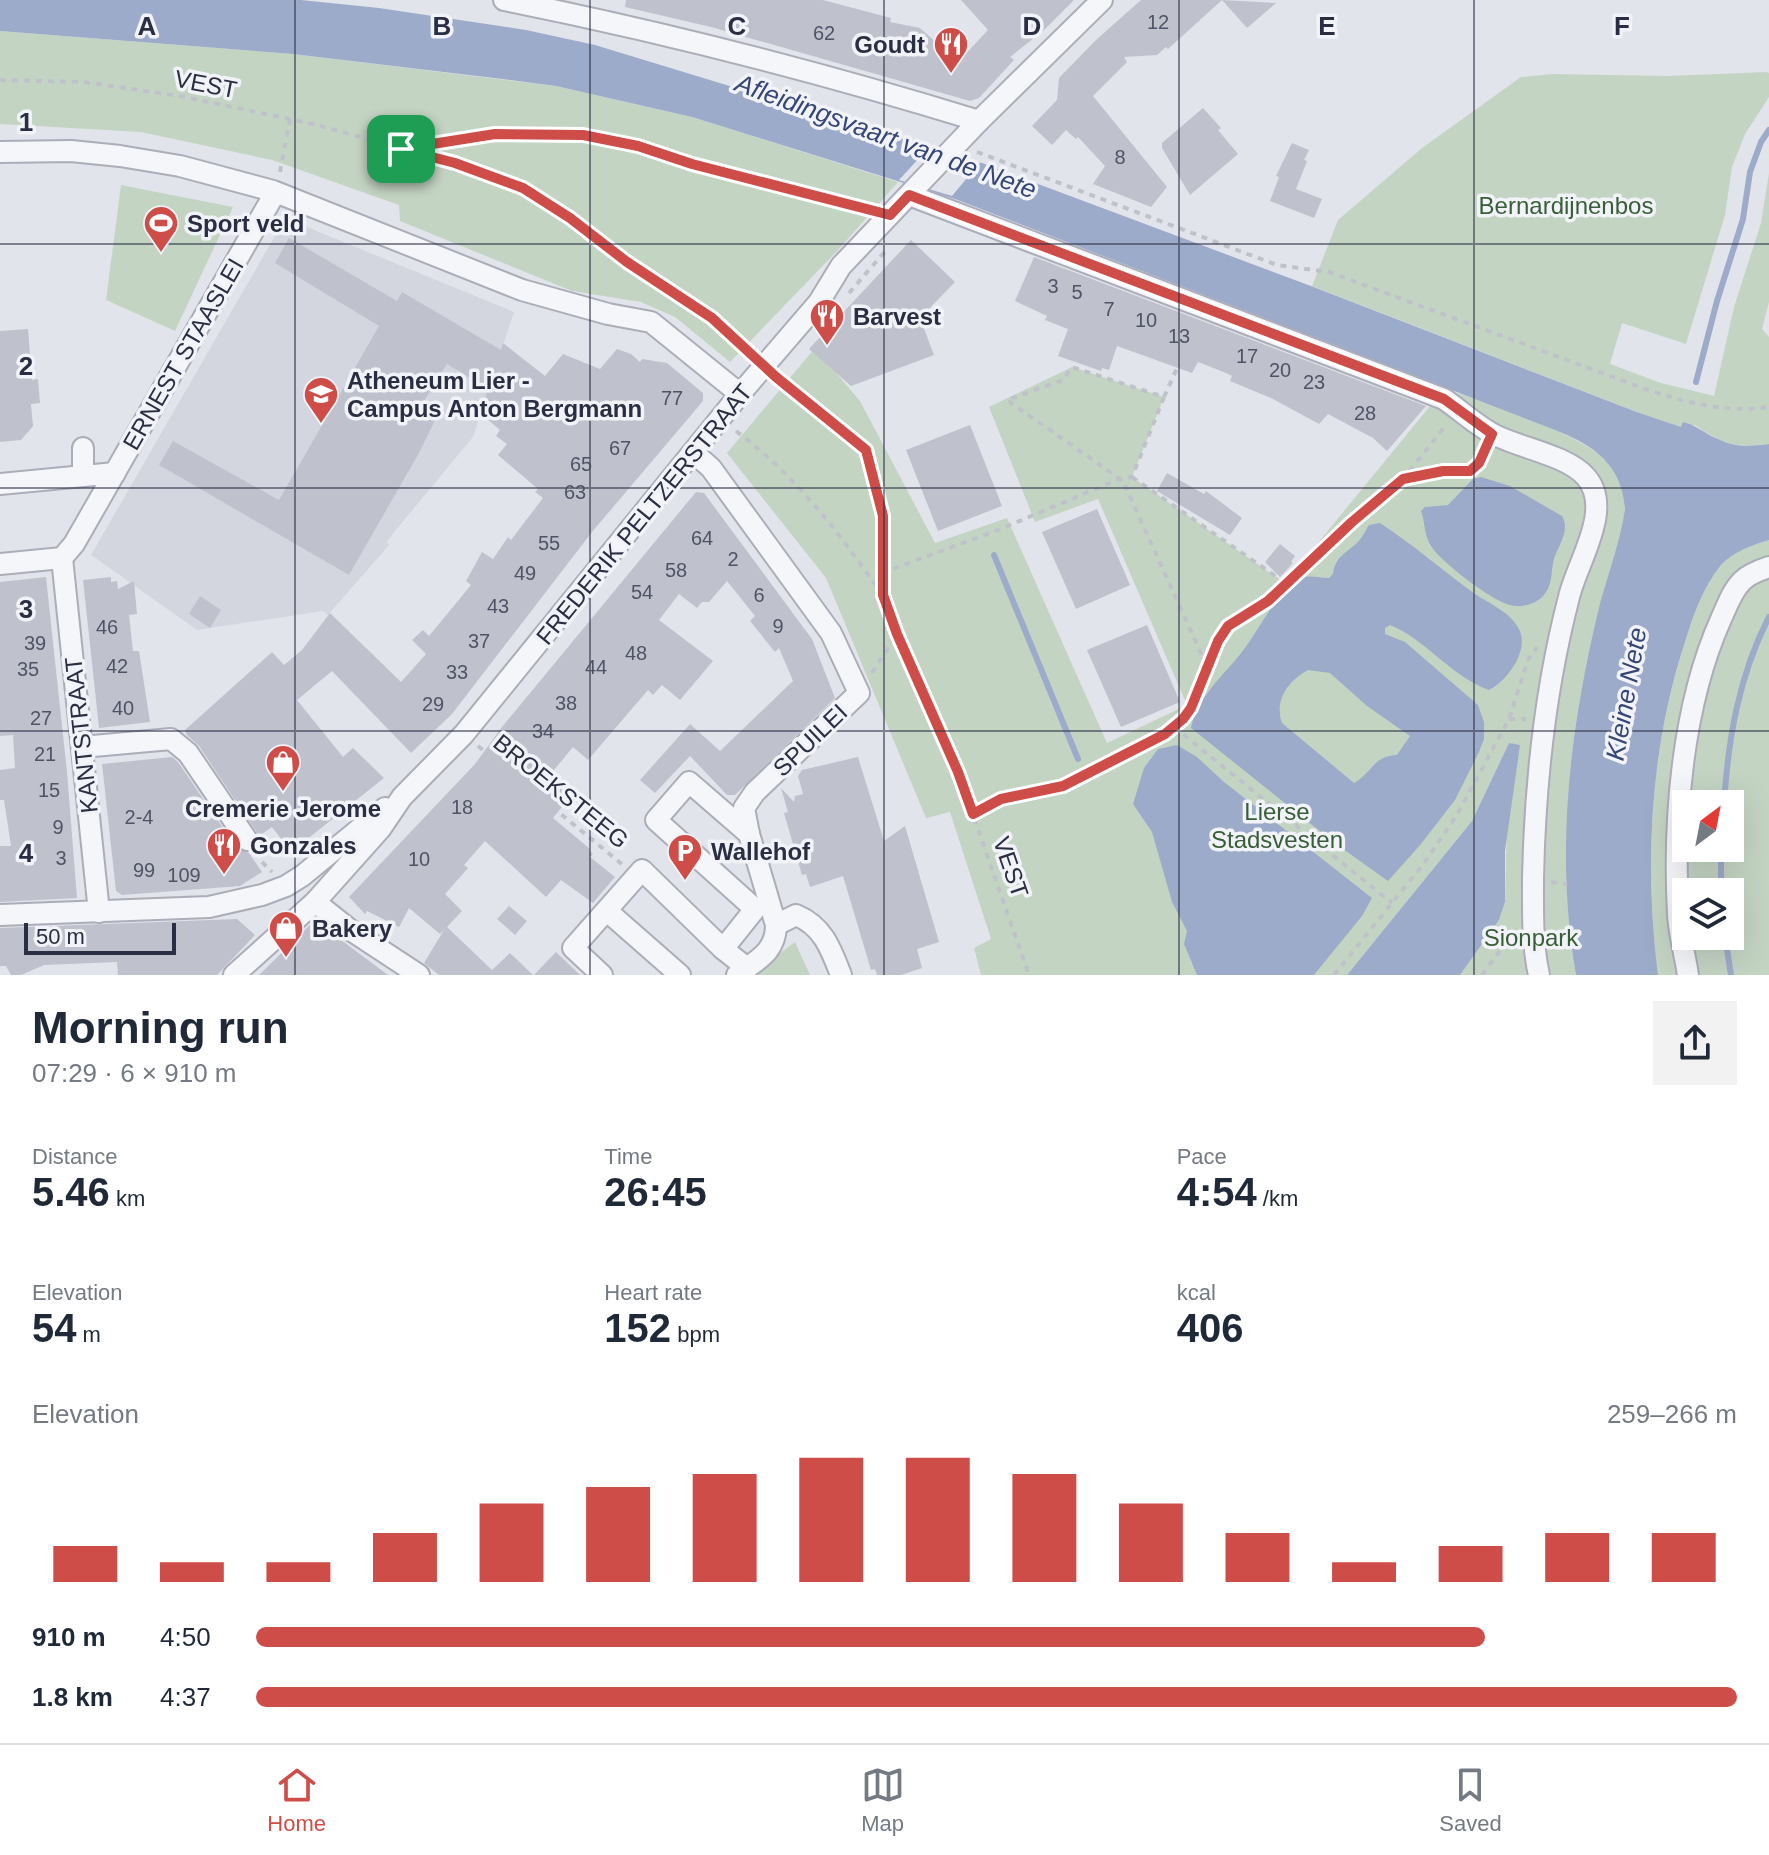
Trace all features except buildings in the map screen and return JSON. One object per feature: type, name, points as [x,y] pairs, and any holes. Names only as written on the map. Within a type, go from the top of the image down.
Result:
[{"type":"street","points":[[504,0],[576,14],[738,55],[979,121]]},
{"type":"street","name":"FREDERIK PELTZERSTRAAT","points":[[234,975],[315,902],[381,828],[402,797],[464,734],[740,394],[819,302],[841,266],[979,121],[1102,0]]},
{"type":"street","points":[[0,152],[70,161],[180,166],[275,193],[522,290],[608,314],[651,322],[740,394]]},
{"type":"street","points":[[912,191],[1451,404],[1492,434],[1579,470],[1592,485],[1597,506],[1595,524],[1571,587],[1560,629],[1543,727],[1533,847],[1532,907],[1539,975]]},
{"type":"street","name":"ERNEST STAASLEI","points":[[62,558],[74,544],[275,193]]},
{"type":"street","points":[[83,448],[83,476]]},
{"type":"street","name":"SPUILEI","points":[[694,453],[711,468],[831,633],[859,693],[755,792],[744,808],[776,925]]},
{"type":"street","points":[[0,484],[115,473]]},
{"type":"street","points":[[0,564],[62,558]]},
{"type":"street","name":"KANTSTRAAT","points":[[62,558],[99,912]]},
{"type":"street","points":[[1688,975],[1678,916],[1678,846],[1688,728],[1710,647],[1731,597],[1741,582],[1769,567]]},
{"type":"street","points":[[82,747],[171,739],[188,753],[247,840]]},
{"type":"street","points":[[723,949],[755,909],[656,820],[689,782],[749,834]]},
{"type":"street","name":"FREDERIK PELTZERSTRAAT","points":[[0,915],[209,907],[262,895],[286,886],[323,861],[380,811],[402,797]]},
{"type":"street","points":[[323,861],[317,873],[315,902],[349,929],[419,975]]},
{"type":"street","points":[[602,975],[573,948],[642,870],[723,949],[742,972],[773,945],[776,925],[796,915],[811,921],[825,937],[841,975]]},
{"type":"street","points":[[262,895],[273,899],[284,912],[285,922],[279,934]]},
{"type":"street","points":[[607,911],[680,975]]},
{"type":"path","name":"VEST","points":[[0,80],[84,82],[180,96],[290,119],[455,163],[523,188],[712,318],[866,450],[883,516],[883,595]]},
{"type":"path","points":[[281,170],[290,119]]},
{"type":"path","name":"VEST","points":[[401,149],[495,134],[583,135],[638,146],[692,164],[890,215]]},
{"type":"path","points":[[973,151],[1277,265],[1329,272],[1648,390],[1700,406],[1740,411],[1769,407]]},
{"type":"path","points":[[882,573],[998,530],[1117,480],[1132,477],[1205,307]]},
{"type":"path","points":[[1164,397],[1072,367],[1063,380],[1007,400],[1123,481],[1208,669]]},
{"type":"path","points":[[973,814],[1001,799],[1063,786],[1174,727],[1197,697],[1218,641],[1228,626],[1262,605],[1287,584],[1403,479],[1451,404]]},
{"type":"path","name":"VEST","points":[[731,427],[796,484],[829,519],[883,595],[958,772],[1029,975]]},
{"type":"path","points":[[1403,479],[1443,471],[1470,471],[1479,463],[1492,434]]},
{"type":"path","points":[[1132,477],[1287,584]]},
{"type":"path","points":[[1334,975],[1425,862],[1472,788],[1509,719],[1533,652],[1560,629]]},
{"type":"path","points":[[859,693],[897,634]]},
{"type":"path","points":[[1174,727],[1392,903]]},
{"type":"path","name":"BROEKSTEEG","points":[[464,734],[635,875]]},
{"type":"path","points":[[1482,975],[1532,907]]},
{"type":"shaded area","name":"Atheneum Lier - Campus Anton Bergmann","points":[[290,220],[514,312],[473,437],[395,531],[387,542],[389,545],[328,615],[323,611],[197,630],[91,555],[283,222]]},
{"type":"green space","points":[[0,31],[293,54],[556,86],[692,117],[898,182],[839,249],[730,362],[675,317],[641,302],[572,291],[400,221],[399,205],[272,160],[141,132],[0,124]]},
{"type":"green space","name":"Bernardijnenbos","points":[[1769,73],[1769,97],[1745,134],[1732,167],[1725,215],[1686,344],[1622,323],[1610,364],[1661,383],[1714,396],[1734,307],[1761,223],[1769,173],[1769,302],[1762,329],[1769,337],[1769,444],[1730,444],[1695,425],[1681,427],[1634,411],[1312,286],[1338,220],[1422,148],[1521,77]]},
{"type":"green space","name":"Sport veld","points":[[121,185],[233,207],[175,331],[106,300]]},
{"type":"green space","name":"Lierse Stadsvesten","points":[[815,348],[860,401],[935,543],[1007,518],[1107,743],[1187,705],[1098,499],[1035,522],[989,407],[1072,367],[1164,397],[1132,477],[1285,583],[1435,400],[1440,387],[1534,420],[1601,456],[1614,469],[1621,483],[1624,513],[1592,638],[1569,782],[1566,878],[1576,975],[1460,975],[1499,920],[1505,902],[1509,743],[1472,821],[1347,975],[981,975],[974,948],[991,939],[950,812],[926,818],[826,578],[727,453]]},
{"type":"green space","points":[[1769,540],[1769,975],[1658,975],[1651,849],[1657,765],[1664,723],[1685,642],[1704,592],[1721,565],[1743,550]]},
{"type":"green space","points":[[795,942],[810,975],[751,975]]},
{"type":"water","points":[[0,0],[301,0],[526,30],[595,45],[982,163],[1634,411],[1681,427],[1683,422],[1688,423],[1731,444],[1769,444],[1769,540],[1731,556],[1709,583],[1688,632],[1664,723],[1657,765],[1651,849],[1658,975],[1576,975],[1570,930],[1566,840],[1573,750],[1587,661],[1625,509],[1614,471],[1589,447],[1556,430],[955,199],[692,117],[556,86],[494,78],[293,54],[0,31]]},
{"type":"water","points":[[1481,477],[1510,486],[1562,516],[1565,531],[1549,587],[1534,603],[1515,606],[1495,598],[1457,572],[1429,542],[1421,511],[1425,507],[1448,505],[1473,479]]},
{"type":"water","points":[[1380,523],[1505,613],[1522,637],[1515,664],[1503,680],[1489,690],[1462,676],[1403,632],[1390,625],[1385,628],[1385,634],[1405,642],[1478,705],[1484,722],[1484,739],[1455,800],[1388,881],[1336,844],[1191,728],[1205,696],[1242,652],[1283,592],[1299,579],[1310,576],[1329,578],[1339,559],[1359,541],[1369,525]],"holes":[[[1308,670],[1330,673],[1367,706],[1410,736],[1397,755],[1378,761],[1354,783],[1282,723],[1280,715],[1281,699],[1294,680]]]},
{"type":"water","points":[[1509,743],[1520,745],[1505,851],[1505,902],[1499,920],[1460,975],[1347,975],[1472,821]]},
{"type":"water","points":[[1177,745],[1197,757],[1224,782],[1372,898],[1362,916],[1314,975],[1197,975],[1184,944],[1187,931],[1172,902],[1152,832],[1133,804],[1144,768],[1158,749]]},
{"type":"pier","points":[[933,143],[983,159],[952,196],[899,180]]},
{"type":"waterway","points":[[1696,382],[1743,219],[1750,172],[1769,130]]},
{"type":"waterway","points":[[994,555],[1078,759]]},
{"type":"waterway","points":[[1725,790],[1737,708],[1750,662],[1769,617]]},
{"type":"waterway","points":[[1721,862],[1721,878]]},
{"type":"waterway","points":[[1727,950],[1731,975]]},
{"type":"place","name":"Goudt","points":[[951,75]]},
{"type":"place","name":"Sport veld","points":[[161,254]]},
{"type":"place","name":"Barvest","points":[[827,347]]},
{"type":"place","name":"Atheneum Lier - Campus Anton Bergmann","points":[[321,425]]},
{"type":"place","name":"Cremerie Jerome","points":[[283,793]]},
{"type":"place","name":"Gonzales","points":[[224,876]]},
{"type":"place","name":"Wallehof","points":[[685,882]]},
{"type":"place","name":"Bakery","points":[[286,959]]},
{"type":"route","points":[[495,134],[583,135],[638,146],[692,164],[890,215],[909,195],[1444,399],[1492,434],[1479,463],[1470,471],[1443,471],[1403,479],[1268,601],[1228,626],[1218,641],[1191,708],[1165,734],[1063,786],[1001,799],[973,814],[883,595],[883,516],[866,450],[776,377],[712,318],[627,262],[570,218],[523,188],[455,163],[401,149],[495,134]]},
{"type":"water label","name":"Afleidingsvaart van de Nete","points":[[886,136]]},
{"type":"water label","name":"Kleine Nete","points":[[1626,694]]},
{"type":"park label","name":"Sionpark","points":[[1531,937]]}]
